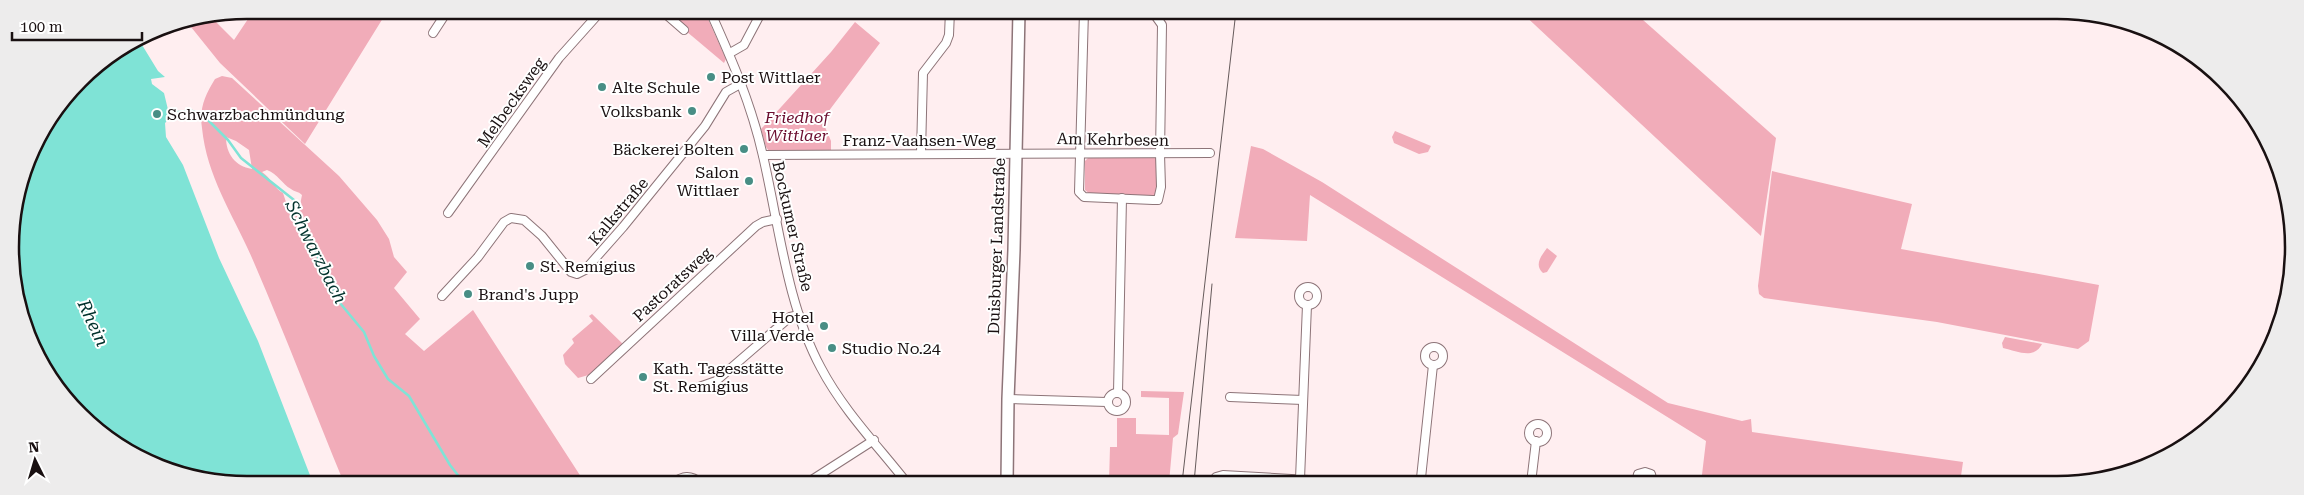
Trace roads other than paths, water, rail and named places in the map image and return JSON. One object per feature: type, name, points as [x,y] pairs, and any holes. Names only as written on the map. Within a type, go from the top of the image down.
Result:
[{"type":"main road","name":"Duisburger Landstraße","points":[[1007,476],[1019,19]]},
{"type":"street","points":[[433,33],[442,19]]},
{"type":"street","name":"Melbecksweg","points":[[448,213],[559,58],[594,19]]},
{"type":"street","points":[[671,19],[684,30]]},
{"type":"street","name":"Bockumer Straße","points":[[714,19],[742,83],[763,155],[799,315],[821,368],[839,397],[902,476]]},
{"type":"street","points":[[730,53],[744,45],[757,19]]},
{"type":"street","points":[[921,153],[923,73],[946,43],[949,35],[950,19]]},
{"type":"street","points":[[1084,19],[1080,153],[1081,195],[1088,198],[1158,200],[1161,187],[1162,22],[1159,19]]},
{"type":"street","name":"Kalkstraße","points":[[442,296],[478,257],[504,222],[511,218],[520,218],[530,225],[542,236],[572,272],[575,274],[581,273],[623,227],[705,126],[726,92],[742,83]]},
{"type":"street","name":"Franz-Vaahsen-Weg","points":[[763,155],[1016,152]]},
{"type":"street","name":"Am Kehrbesen","points":[[1016,152],[1160,154],[1210,152]]},
{"type":"street","points":[[1118,393],[1122,198]]},
{"type":"street","name":"Pastoratsweg","points":[[592,379],[756,226],[763,222],[777,219]]},
{"type":"street","points":[[1300,476],[1307,305]]},
{"type":"street","points":[[699,387],[716,380],[790,317],[799,315]]},
{"type":"street","points":[[1421,476],[1433,365]]},
{"type":"street","points":[[1107,402],[1110,396],[1118,393]]},
{"type":"street","points":[[1107,402],[1113,411],[1122,410],[1126,405],[1126,399],[1118,393]]},
{"type":"street","points":[[1230,397],[1303,400]]},
{"type":"street","points":[[1008,399],[1107,402]]},
{"type":"street","points":[[818,476],[874,440]]},
{"type":"street","points":[[1532,476],[1536,441]]},
{"type":"street","points":[[1638,476],[1638,474],[1645,472],[1651,476]]},
{"type":"street","points":[[1220,476],[1242,476]]},
{"type":"water","name":"Rhein","points":[[142,44],[158,71],[165,77],[151,79],[152,84],[164,93],[170,118],[165,123],[166,137],[183,165],[219,258],[258,341],[310,476],[233,476],[203,472],[174,464],[146,453],[120,438],[86,409],[57,375],[36,335],[23,292],[19,262],[19,233],[23,203],[36,160],[57,120],[86,86],[120,57]]},
{"type":"waterway","name":"Schwarzbach","points":[[165,113],[192,111],[204,116],[228,140],[241,158],[294,200],[322,267],[340,303],[364,332],[374,356],[388,379],[409,396],[459,476]]},
{"type":"tram line","points":[[1183,476],[1235,19]]},
{"type":"tram line","points":[[1195,476],[1212,284]]},
{"type":"place","name":"Post Wittlaer","points":[[711,77]]},
{"type":"place","name":"Alte Schule","points":[[602,87]]},
{"type":"place","name":"Volksbank","points":[[692,111]]},
{"type":"place","name":"Schwarzbachmündung","points":[[157,114]]},
{"type":"place","name":"Bäckerei Bolten","points":[[744,149]]},
{"type":"place","name":"Salon Wittlaer","points":[[749,181]]},
{"type":"place","name":"St. Remigius","points":[[530,266]]},
{"type":"place","name":"Brand's Jupp","points":[[468,294]]},
{"type":"place","name":"Hotel Villa Verde","points":[[824,326]]},
{"type":"place","name":"Studio No.24","points":[[832,348]]},
{"type":"place","name":"Kath. Tagesstätte St. Remigius","points":[[643,377]]},
{"type":"park label","name":"Friedhof Wittlaer","points":[[797,126]]}]
